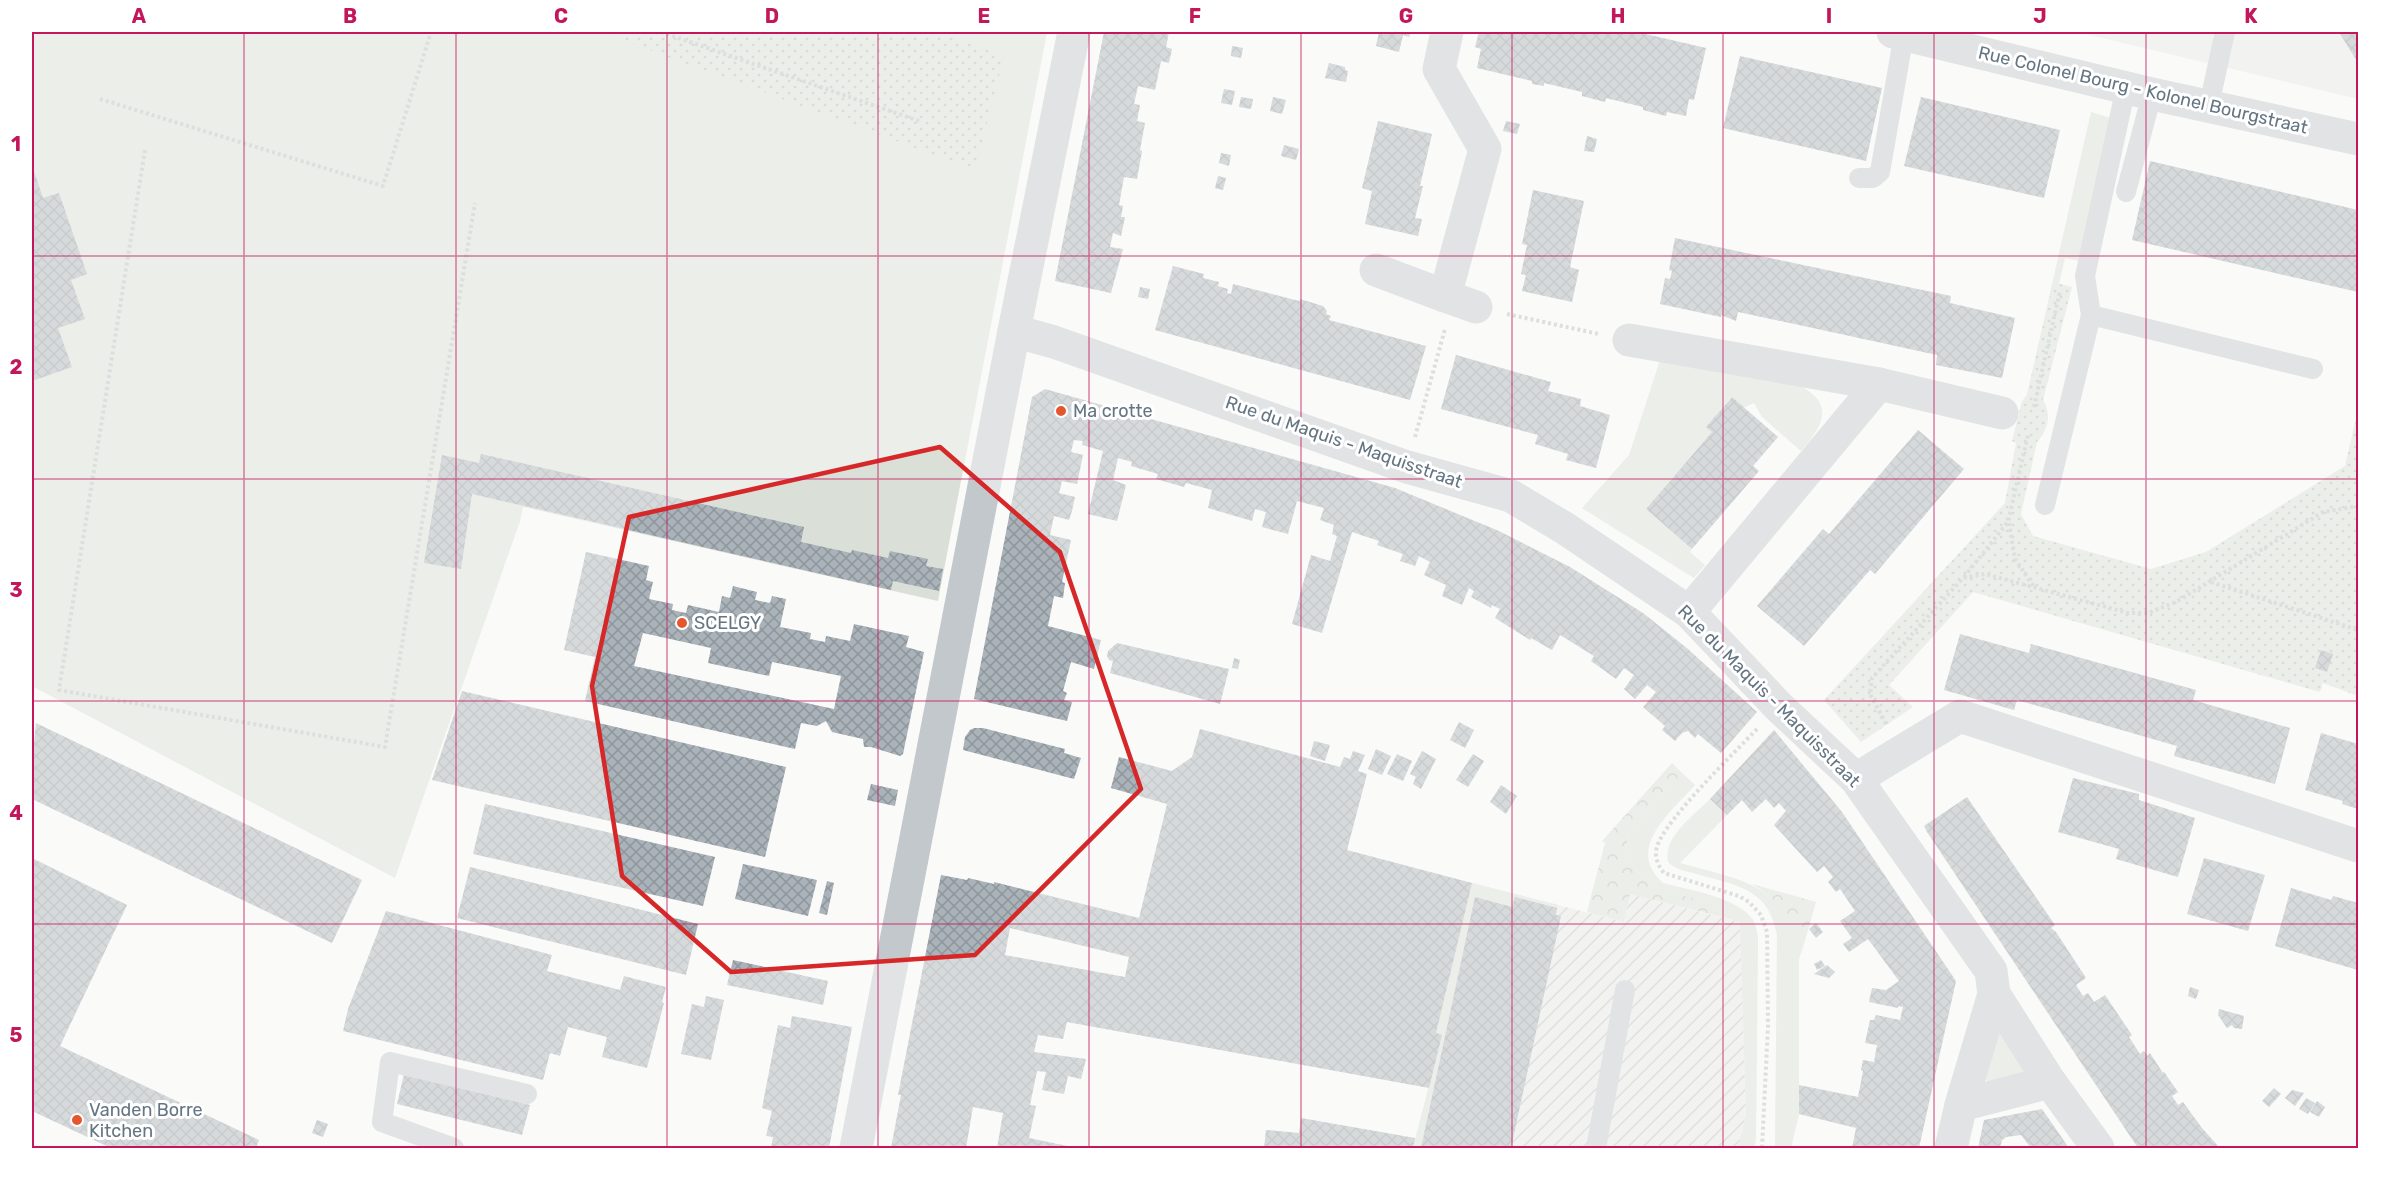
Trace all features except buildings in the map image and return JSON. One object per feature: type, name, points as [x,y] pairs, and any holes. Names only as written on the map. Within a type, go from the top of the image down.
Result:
[{"type":"street","points":[[856,1149],[1074,32]]},
{"type":"street","points":[[1376,270],[1458,301],[1485,149],[1439,69],[1447,32]]},
{"type":"street","name":"Rue Colonel Bourg - Kolonel Bourgstraat","points":[[1899,33],[2358,139]]},
{"type":"street","name":"Rue du Maquis - Maquisstraat","points":[[1014,331],[1054,342],[1407,467],[1512,496],[1566,529],[1689,612],[1778,706],[1856,779],[1991,971],[1994,994],[2050,1082],[2098,1149]]},
{"type":"street","points":[[1629,340],[1879,384],[2002,413]]},
{"type":"street","points":[[1689,612],[1879,384]]},
{"type":"street","points":[[1856,779],[1960,716],[2358,846]]},
{"type":"street","points":[[1951,1149],[1961,1105],[1994,994]]},
{"type":"street","points":[[1961,1105],[2050,1082]]},
{"type":"lane","points":[[2210,105],[2225,32]]},
{"type":"lane","points":[[1859,178],[1873,178],[1880,172],[1899,33]]},
{"type":"lane","points":[[2126,192],[2139,90]]},
{"type":"lane","points":[[2045,505],[2091,315],[2085,276],[2139,90]]},
{"type":"lane","points":[[2091,315],[2313,369]]},
{"type":"lane","points":[[1596,1149],[1625,990]]},
{"type":"lane","points":[[454,1149],[382,1122],[390,1062],[527,1095]]},
{"type":"path","points":[[100,99],[383,186],[431,32]]},
{"type":"path","points":[[660,32],[920,121]]},
{"type":"path","points":[[144,150],[59,690],[385,747],[475,202]]},
{"type":"path","points":[[1407,467],[1458,301],[1629,340]]},
{"type":"path","points":[[1901,752],[1870,694],[1872,678],[1963,578],[1985,574],[2128,613],[2148,613],[2176,602],[2323,512],[2358,506]]},
{"type":"path","points":[[2008,522],[2016,559],[2034,588]]},
{"type":"path","points":[[2210,582],[2358,630]]},
{"type":"path","points":[[1762,1149],[1768,1026],[1767,932],[1761,915],[1749,902],[1739,896],[1664,873],[1656,858],[1659,841],[1673,820],[1778,706]]},
{"type":"highlighted area","points":[[940,447],[1060,552],[1141,789],[975,955],[731,972],[622,876],[592,686],[629,517]]},
{"type":"shaded area","points":[[2077,32],[2358,32],[2358,99]]},
{"type":"shaded area","points":[[1472,883],[1624,922],[1630,894],[1740,922],[1746,1115],[1738,1148],[1413,1148],[1442,1035],[1436,1033]]},
{"type":"green space","points":[[32,32],[1047,32],[938,601],[523,507],[395,878],[32,686]]},
{"type":"green space","points":[[600,32],[936,32],[1004,56],[975,170]]},
{"type":"green space","points":[[2091,112],[2111,118],[2079,261],[2065,258],[2033,396],[2027,395]]},
{"type":"green space","points":[[2053,282],[2072,287],[2043,400],[2048,422],[2037,442],[2021,514],[2033,536],[2151,569],[2206,552],[2345,466],[2358,410],[2358,696],[2323,683],[2320,692],[1973,592],[1889,685],[1913,707],[1861,742],[1824,700],[2005,503],[2016,443],[2012,441],[2022,401],[2027,395]]},
{"type":"green space","points":[[1661,357],[1800,386],[1818,400],[1822,408],[1819,425],[1801,451],[1762,417],[1754,403],[1743,408],[1731,397],[1707,427],[1712,432],[1646,509],[1692,549],[1690,552],[1705,565],[1694,578],[1582,508],[1629,455]]},
{"type":"green space","points":[[1672,763],[1682,773],[1628,835],[1626,850],[1634,867],[1649,885],[1715,905],[1726,918],[1630,894],[1624,922],[1587,912],[1605,843],[1602,841]]},
{"type":"green space","points":[[1682,773],[1695,785],[1655,831],[1648,857],[1652,870],[1663,883],[1725,900],[1746,912],[1755,924],[1758,938],[1756,1139],[1754,1148],[1738,1148],[1746,1115],[1740,922],[1726,918],[1715,905],[1649,885],[1634,867],[1626,850],[1628,835]]},
{"type":"green space","points":[[1710,799],[1727,815],[1680,863],[1738,879],[1768,895],[1793,923],[1804,944],[1799,959],[1799,1114],[1791,1148],[1775,1148],[1777,935],[1773,919],[1758,897],[1747,891],[1735,885],[1680,869],[1668,862],[1670,844],[1675,835]]},
{"type":"green space","points":[[1472,883],[1558,905],[1557,908],[1515,897],[1512,907],[1475,898],[1421,1148],[1413,1148],[1442,1035],[1436,1033]]},
{"type":"green space","points":[[1752,884],[1816,902],[1804,944],[1783,910]]},
{"type":"green space","points":[[2008,1029],[2027,1071],[2019,1075],[1987,1081],[1978,1067],[1985,1036]]},
{"type":"place","name":"Ma crotte","points":[[1061,411]]},
{"type":"place","name":"SCELGY","points":[[682,623]]},
{"type":"place","name":"Vanden Borre Kitchen","points":[[77,1120]]}]
